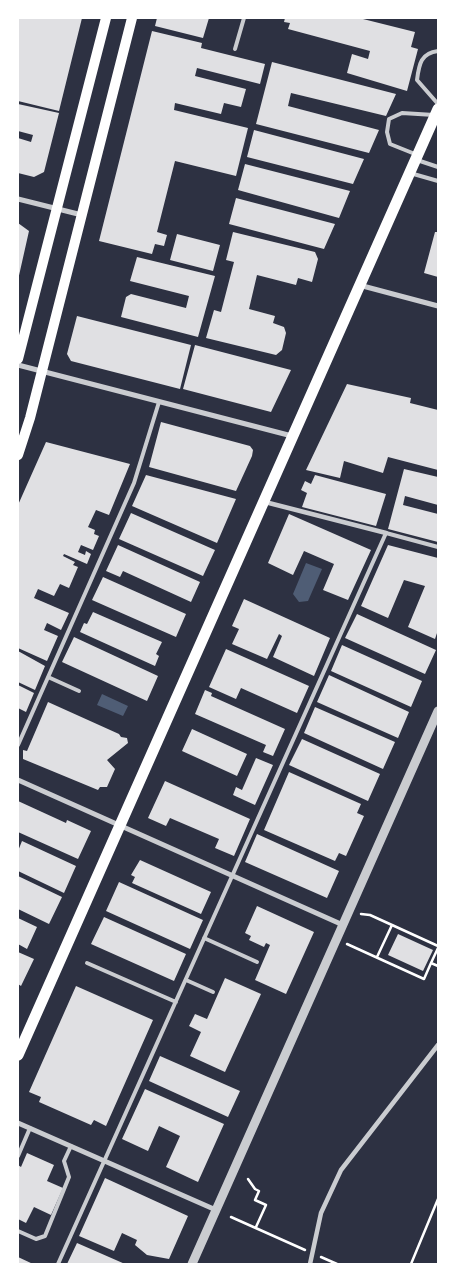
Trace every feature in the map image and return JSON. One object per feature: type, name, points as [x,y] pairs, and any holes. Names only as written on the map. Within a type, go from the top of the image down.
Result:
[{"type":"main road","points":[[18,359],[106,18]]},
{"type":"main road","points":[[18,455],[30,418],[132,18]]},
{"type":"main road","points":[[18,1055],[438,109]]},
{"type":"street","points":[[18,199],[82,215]]},
{"type":"street","points":[[360,285],[438,306]]},
{"type":"street","points":[[18,365],[293,436]]},
{"type":"street","points":[[263,501],[386,533]]},
{"type":"street","points":[[192,1264],[438,711]]},
{"type":"street","points":[[18,780],[344,925]]},
{"type":"street","points":[[310,1264],[322,1214],[341,1170],[438,1045]]},
{"type":"street","points":[[18,1123],[216,1210]]},
{"type":"lane","points":[[235,49],[244,18]]},
{"type":"lane","points":[[438,51],[429,52],[419,63],[416,80],[438,109],[402,114],[390,119],[387,132],[390,144],[438,167]]},
{"type":"lane","points":[[410,173],[438,181]]},
{"type":"lane","points":[[18,745],[134,483],[159,402]]},
{"type":"lane","points":[[58,1264],[386,533],[438,547]]},
{"type":"lane","points":[[48,677],[79,691]]},
{"type":"lane","points":[[204,938],[257,962]]},
{"type":"lane","points":[[87,963],[176,1002]]},
{"type":"lane","points":[[186,980],[213,992]]},
{"type":"lane","points":[[18,1156],[30,1128]]},
{"type":"lane","points":[[18,1231],[36,1239],[45,1236],[69,1177],[64,1161],[71,1146]]},
{"type":"path","points":[[347,944],[424,979],[438,947],[370,915],[360,914]]},
{"type":"path","points":[[377,957],[392,925]]},
{"type":"path","points":[[431,963],[438,966]]},
{"type":"path","points":[[248,1179],[255,1189],[260,1191],[255,1200],[266,1205],[256,1227]]},
{"type":"path","points":[[411,1264],[438,1199]]},
{"type":"path","points":[[231,1217],[337,1264]]},
{"type":"water","points":[[306,563],[322,569],[308,601],[299,602],[293,594]]},
{"type":"water","points":[[102,694],[128,706],[123,716],[97,705]]},
{"type":"building","points":[[18,18],[82,18],[59,111],[18,101]]},
{"type":"building","points":[[157,18],[209,18],[203,38],[155,26]]},
{"type":"building","points":[[285,18],[359,18],[415,32],[411,47],[418,49],[407,91],[347,73],[352,54],[368,59],[370,51],[288,29],[290,23],[284,22]]},
{"type":"building","points":[[152,31],[202,43],[201,48],[265,64],[260,84],[197,68],[195,76],[246,89],[241,107],[224,103],[221,114],[175,103],[174,110],[248,128],[236,176],[175,161],[157,232],[167,235],[164,246],[155,244],[152,254],[99,241]]},
{"type":"building","points":[[272,62],[396,94],[386,116],[291,93],[288,106],[379,130],[369,153],[256,124]]},
{"type":"building","points":[[18,104],[59,113],[44,172],[34,177],[18,173],[18,138],[31,142],[33,135],[18,131]]},
{"type":"building","points":[[254,130],[364,159],[353,184],[247,157]]},
{"type":"building","points":[[245,164],[350,191],[339,218],[238,190]]},
{"type":"building","points":[[236,198],[335,224],[324,249],[229,224]]},
{"type":"building","points":[[18,223],[29,231],[18,280]]},
{"type":"building","points":[[233,232],[315,252],[318,259],[312,282],[298,278],[296,285],[257,275],[249,309],[275,316],[273,323],[284,327],[286,333],[282,350],[276,355],[206,338],[214,310],[221,312],[234,262],[226,260]]},
{"type":"building","points":[[435,232],[438,232],[438,277],[424,273]]},
{"type":"building","points":[[177,234],[220,245],[213,271],[170,260]]},
{"type":"building","points":[[137,257],[215,276],[198,337],[121,317],[126,297],[131,294],[186,308],[189,296],[130,281]]},
{"type":"building","points":[[77,316],[191,345],[180,389],[71,361],[67,354]]},
{"type":"building","points":[[195,345],[291,370],[271,412],[183,389]]},
{"type":"building","points":[[347,384],[411,398],[410,403],[438,410],[438,470],[388,457],[383,473],[344,461],[340,478],[306,470]]},
{"type":"building","points":[[161,422],[250,446],[253,450],[252,456],[236,491],[149,467]]},
{"type":"building","points":[[46,442],[130,464],[109,515],[96,510],[88,527],[95,530],[94,534],[99,536],[93,550],[81,545],[78,552],[85,555],[86,551],[91,554],[87,564],[64,554],[63,556],[75,562],[73,565],[78,567],[69,588],[60,584],[54,596],[38,589],[34,598],[69,613],[61,630],[47,623],[44,630],[58,636],[47,661],[18,648],[18,505]]},
{"type":"building","points":[[404,469],[438,477],[438,505],[405,496],[403,505],[438,514],[438,542],[388,529]]},
{"type":"building","points":[[146,475],[236,499],[217,543],[132,506]]},
{"type":"building","points":[[315,475],[386,494],[376,526],[302,507],[307,493],[301,490],[305,481],[311,484]]},
{"type":"building","points":[[131,513],[215,550],[203,576],[119,539]]},
{"type":"building","points":[[289,514],[371,550],[348,600],[323,590],[334,564],[304,551],[293,575],[268,563]]},
{"type":"building","points":[[118,545],[200,582],[191,602],[123,571],[120,577],[106,571]]},
{"type":"building","points":[[388,545],[438,558],[438,630],[435,639],[408,627],[425,586],[404,580],[388,618],[361,606]]},
{"type":"building","points":[[103,577],[186,614],[176,637],[92,600]]},
{"type":"building","points":[[244,599],[330,638],[314,676],[273,657],[282,636],[279,634],[267,659],[232,644],[239,629],[232,626]]},
{"type":"building","points":[[93,612],[162,642],[156,654],[159,656],[155,666],[80,632],[84,623],[87,624]]},
{"type":"building","points":[[357,614],[436,650],[425,674],[345,638]]},
{"type":"building","points":[[74,637],[158,676],[147,701],[62,662]]},
{"type":"building","points":[[342,645],[422,681],[411,707],[331,671]]},
{"type":"building","points":[[226,649],[309,686],[297,713],[241,688],[236,699],[209,687]]},
{"type":"building","points":[[18,651],[45,666],[35,690],[18,682]]},
{"type":"building","points":[[329,675],[409,712],[398,738],[317,702]]},
{"type":"building","points":[[18,685],[34,693],[26,712],[18,708]]},
{"type":"building","points":[[205,690],[212,693],[211,696],[285,729],[273,756],[263,752],[266,745],[195,714]]},
{"type":"building","points":[[48,702],[119,734],[121,737],[127,738],[128,743],[107,760],[115,769],[107,787],[100,787],[98,790],[23,759],[23,750],[27,751]]},
{"type":"building","points":[[315,707],[395,742],[383,769],[304,733]]},
{"type":"building","points":[[192,729],[247,754],[237,776],[182,751]]},
{"type":"building","points":[[302,739],[380,774],[368,801],[289,765]]},
{"type":"building","points":[[256,758],[273,765],[255,805],[233,795],[236,787],[242,790]]},
{"type":"building","points":[[289,772],[361,804],[357,813],[364,816],[346,856],[339,853],[335,861],[264,830]]},
{"type":"building","points":[[165,781],[250,819],[234,856],[215,848],[219,839],[170,818],[166,826],[148,818]]},
{"type":"building","points":[[18,801],[66,823],[67,820],[91,831],[78,859],[18,832]]},
{"type":"building","points":[[257,834],[339,871],[327,898],[245,862]]},
{"type":"building","points":[[22,841],[76,866],[64,893],[18,871],[18,851]]},
{"type":"building","points":[[140,860],[211,892],[201,914],[132,883],[135,877],[131,875]]},
{"type":"building","points":[[18,876],[62,897],[49,924],[18,909]]},
{"type":"building","points":[[119,882],[203,920],[190,949],[106,911]]},
{"type":"building","points":[[257,906],[314,932],[286,994],[255,980],[270,945],[266,943],[264,947],[249,940],[251,936],[245,933]]},
{"type":"building","points":[[104,917],[186,954],[174,981],[91,944]]},
{"type":"building","points":[[18,918],[37,927],[27,949],[18,944]]},
{"type":"building","points":[[398,934],[433,950],[423,971],[388,955]]},
{"type":"building","points":[[18,952],[34,959],[21,986],[18,984]]},
{"type":"building","points":[[225,978],[261,994],[225,1072],[190,1056],[201,1032],[189,1026],[195,1014],[207,1019]]},
{"type":"building","points":[[76,986],[153,1020],[106,1126],[94,1120],[91,1125],[39,1102],[41,1097],[29,1092]]},
{"type":"building","points":[[160,1056],[240,1091],[228,1117],[149,1081]]},
{"type":"building","points":[[145,1089],[224,1124],[198,1182],[166,1167],[180,1136],[159,1126],[148,1151],[122,1139]]},
{"type":"building","points":[[27,1153],[54,1165],[47,1181],[63,1188],[51,1215],[34,1207],[26,1223],[18,1219],[18,1165],[21,1167]]},
{"type":"building","points":[[105,1178],[188,1216],[169,1259],[147,1255],[135,1245],[137,1240],[122,1233],[114,1251],[79,1236]]},
{"type":"building","points":[[77,1243],[125,1264],[67,1264]]},
{"type":"building","points":[[18,1257],[33,1264],[18,1264]]}]
